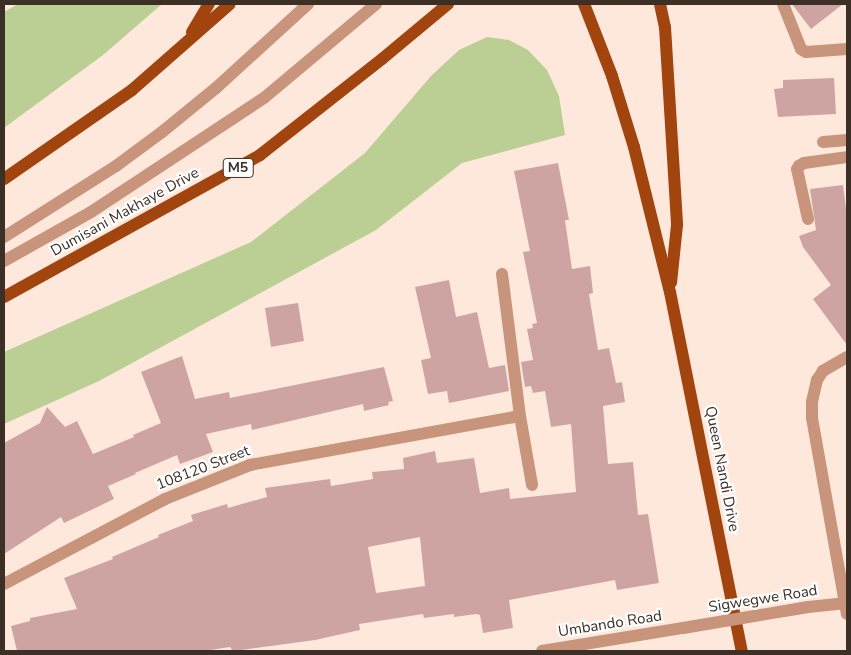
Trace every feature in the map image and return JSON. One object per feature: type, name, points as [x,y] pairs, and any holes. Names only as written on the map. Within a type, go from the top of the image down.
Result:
[{"type":"main road","points":[[185,43],[208,4]]},
{"type":"main road","points":[[4,179],[132,90],[230,4]]},
{"type":"main road","name":"Dumisani Makhaye Drive","points":[[4,297],[260,155],[382,59],[448,4]]},
{"type":"main road","name":"Queen Nandi Drive","points":[[584,4],[612,76],[634,147],[670,292],[742,651]]},
{"type":"main road","name":"Queen Nandi Drive","points":[[660,4],[666,28],[677,225],[670,292]]},
{"type":"street","points":[[4,236],[116,166],[162,132],[216,88],[308,4]]},
{"type":"street","points":[[4,261],[91,212],[264,98],[350,28],[376,4]]},
{"type":"street","points":[[783,4],[801,49],[806,52],[847,49]]},
{"type":"street","points":[[823,142],[847,140]]},
{"type":"street","points":[[808,219],[797,169],[804,163],[847,157]]},
{"type":"street","points":[[502,274],[520,416],[532,485]]},
{"type":"street","points":[[847,356],[823,371],[814,389],[812,418],[847,607]]},
{"type":"street","name":"108120 Street","points":[[4,584],[165,499],[250,465],[520,416]]},
{"type":"street","name":"Sigwegwe Road","points":[[683,628],[808,607],[847,607]]},
{"type":"street","name":"Umbando Road","points":[[542,651],[569,649],[683,628]]},
{"type":"green space","points":[[18,4],[162,4],[103,55],[4,128],[4,12]]},
{"type":"green space","points":[[487,37],[509,40],[528,50],[547,70],[559,96],[565,135],[462,163],[376,230],[99,381],[4,424],[4,352],[251,242],[365,153],[431,76],[459,50]]},
{"type":"building","points":[[792,4],[843,4],[811,29]]},
{"type":"building","points":[[834,78],[836,114],[778,117],[774,89],[783,88],[783,80]]},
{"type":"building","points":[[558,163],[569,220],[565,220],[572,269],[590,266],[593,293],[589,294],[598,350],[609,348],[616,383],[622,382],[625,402],[603,406],[608,464],[633,462],[638,515],[648,514],[659,583],[617,590],[615,580],[509,600],[513,628],[483,633],[480,615],[454,617],[454,614],[424,618],[423,614],[359,624],[360,630],[315,640],[233,651],[230,647],[204,651],[17,651],[11,626],[30,621],[30,618],[77,609],[64,578],[113,559],[112,557],[159,537],[158,535],[193,521],[191,515],[227,504],[228,508],[267,497],[265,488],[330,479],[331,486],[373,479],[372,472],[404,469],[403,458],[435,451],[437,463],[474,458],[480,493],[509,488],[510,499],[576,492],[571,424],[551,427],[545,391],[533,393],[531,386],[525,387],[521,362],[533,360],[527,329],[533,328],[532,324],[537,323],[523,252],[530,251],[514,171]],"holes":[[[420,537],[425,586],[376,593],[368,547]]]},
{"type":"building","points":[[843,185],[847,217],[847,345],[813,299],[831,285],[803,247],[799,236],[816,230],[810,189]]},
{"type":"building","points":[[449,280],[456,317],[477,312],[489,368],[505,365],[509,391],[449,403],[447,391],[428,394],[421,360],[431,358],[415,287]]},
{"type":"building","points":[[298,303],[304,341],[271,347],[265,308]]},
{"type":"building","points":[[182,356],[195,399],[229,392],[230,398],[384,367],[393,401],[388,402],[389,405],[364,411],[363,404],[252,430],[251,424],[206,434],[213,452],[180,464],[177,455],[108,486],[114,499],[64,523],[61,517],[4,554],[4,443],[40,423],[47,407],[65,427],[77,421],[93,454],[134,437],[133,435],[161,423],[141,372]]}]
